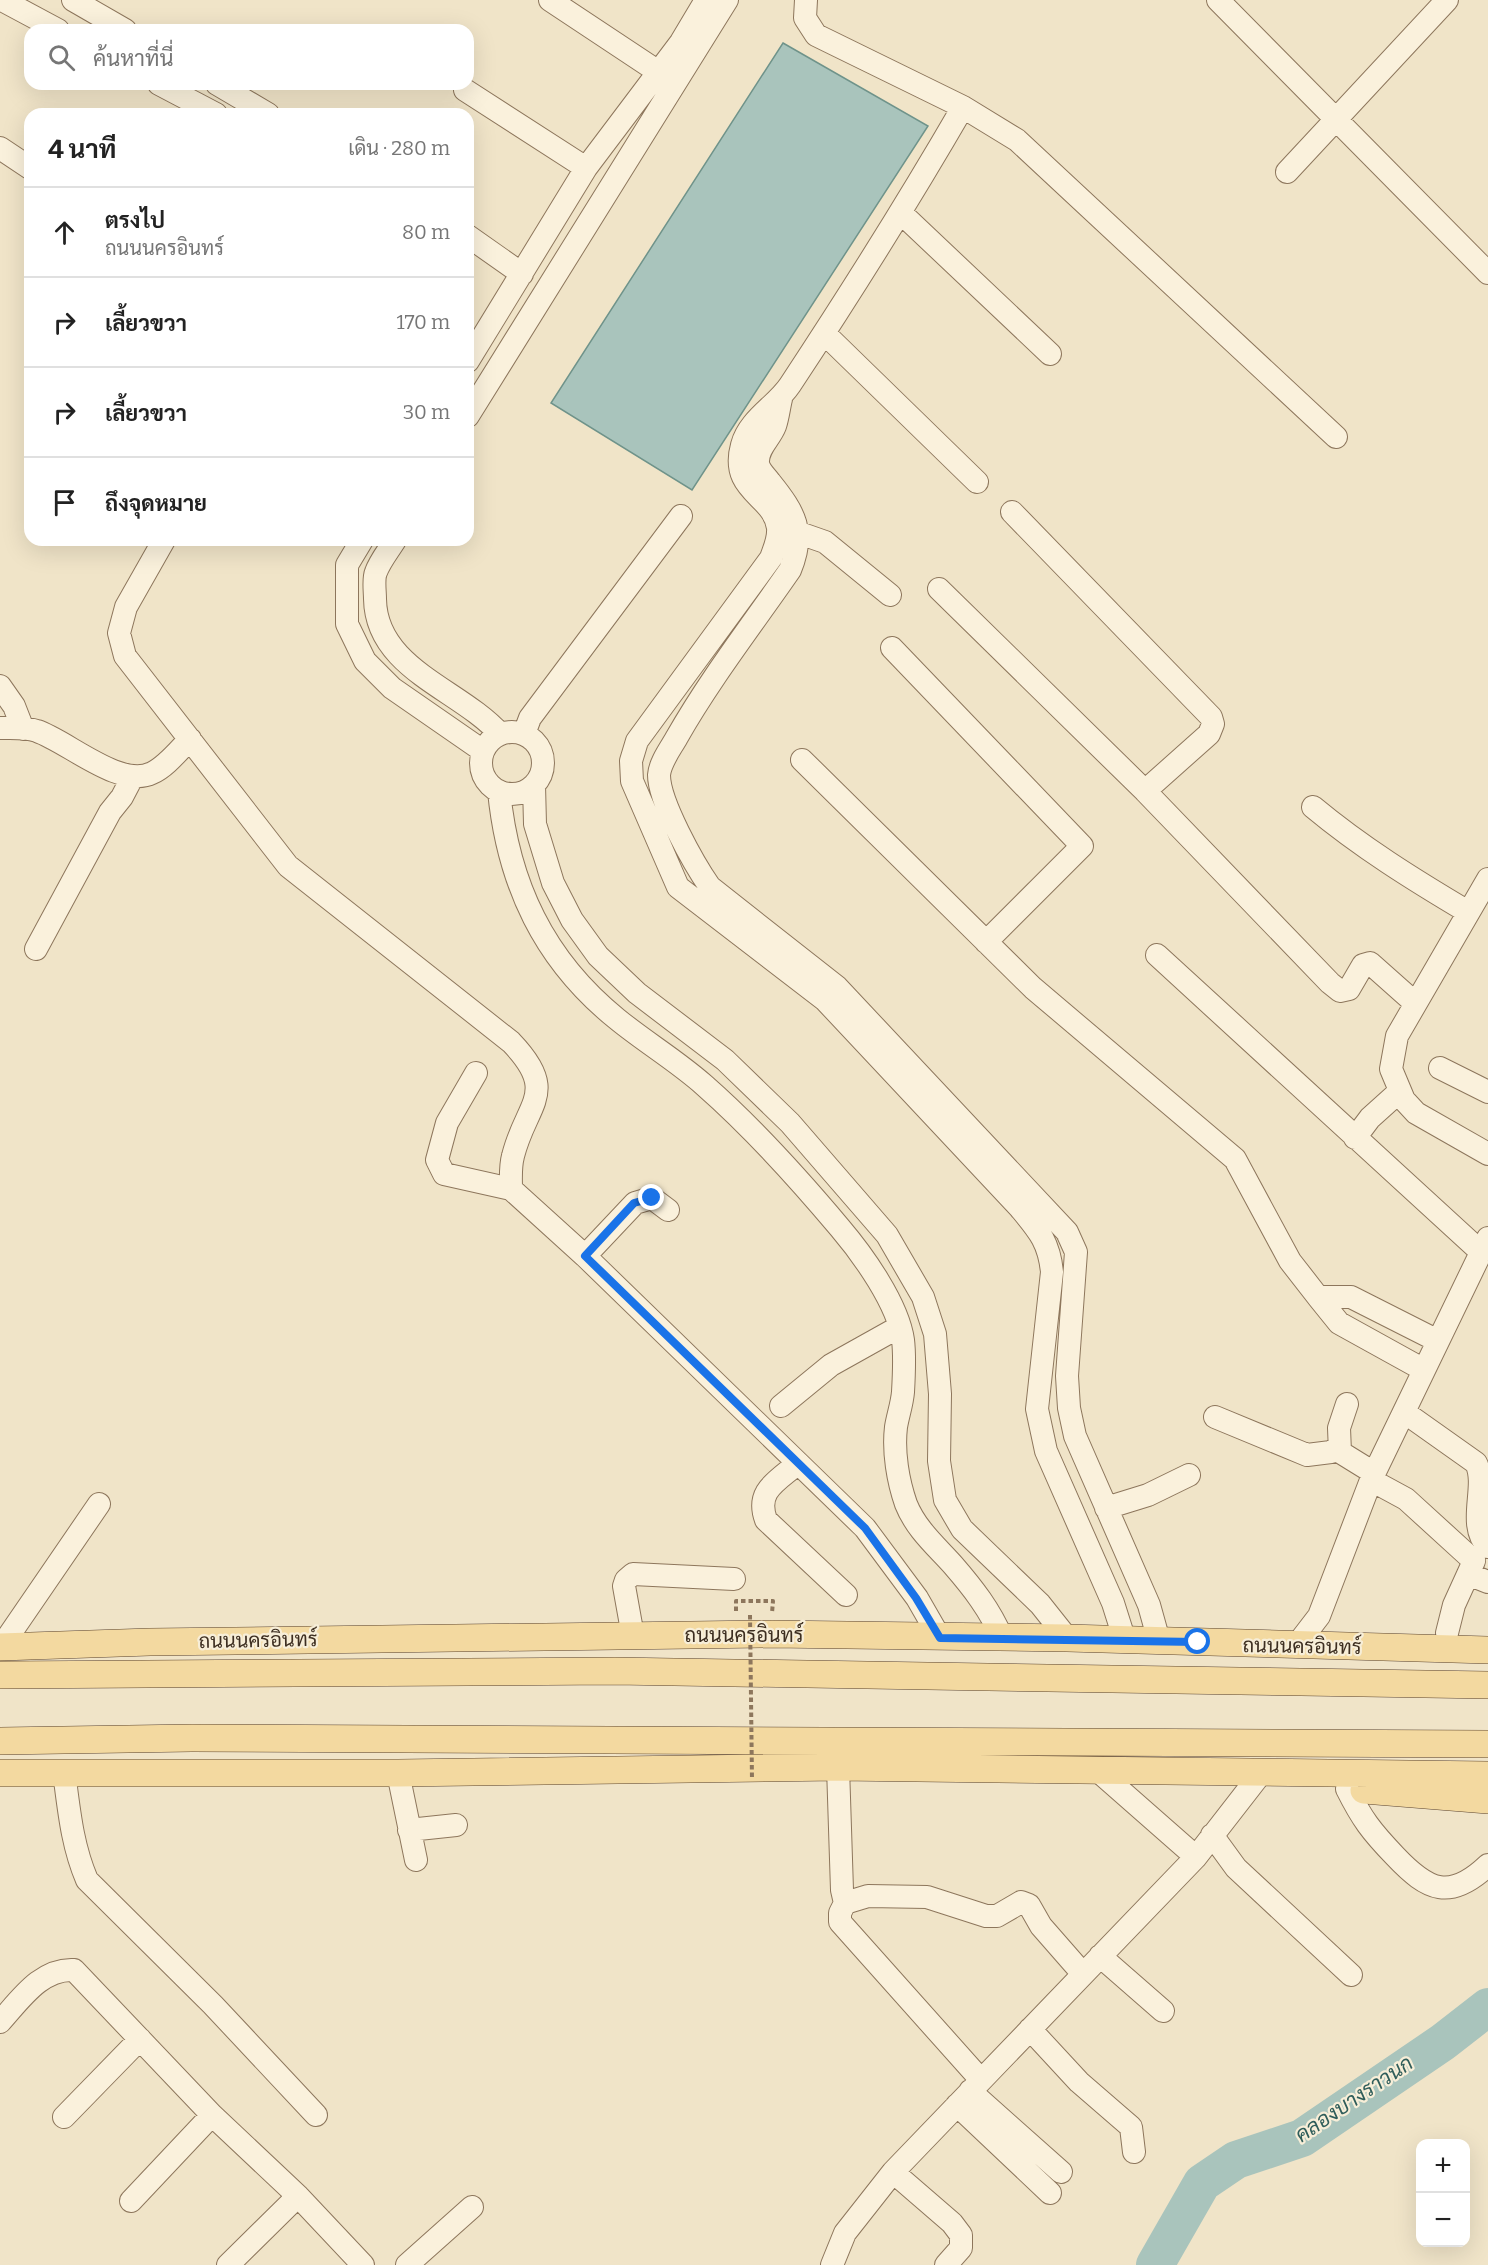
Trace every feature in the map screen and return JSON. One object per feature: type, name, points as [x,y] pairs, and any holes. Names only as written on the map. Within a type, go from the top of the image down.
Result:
[{"type":"main road","points":[[1329,1647],[1369,1634],[1488,1632]]},
{"type":"main road","name":"ถนนนครอินทร์","points":[[1,1647],[150,1642],[772,1634],[1067,1638],[1488,1650]]},
{"type":"main road","name":"ถนนนครอินทร์","points":[[0,1675],[615,1671],[1488,1685]]},
{"type":"main road","points":[[0,1741],[216,1738],[1488,1744]]},
{"type":"main road","points":[[0,1749],[205,1774]]},
{"type":"main road","points":[[0,1773],[398,1773],[838,1767],[1488,1775]]},
{"type":"main road","points":[[1267,1772],[1347,1789],[1488,1800]]},
{"type":"street","points":[[2,0],[47,24]]},
{"type":"street","points":[[74,0],[115,24]]},
{"type":"street","points":[[550,0],[657,71]]},
{"type":"street","points":[[474,352],[586,168],[681,42],[706,0]]},
{"type":"street","points":[[474,406],[727,0]]},
{"type":"street","points":[[806,0],[805,18],[816,35],[963,107],[1017,140],[1336,437]]},
{"type":"street","points":[[1218,0],[1488,273]]},
{"type":"street","points":[[1287,172],[1447,0]]},
{"type":"street","points":[[170,90],[205,108]]},
{"type":"street","points":[[227,90],[258,108]]},
{"type":"street","points":[[465,90],[586,168]]},
{"type":"street","points":[[963,107],[901,213],[781,399],[759,417],[742,442],[739,462],[742,477],[789,529],[799,549],[790,570],[696,704],[659,773],[662,795],[696,867],[710,887],[780,951],[825,1000],[1027,1202],[1067,1232],[1076,1252],[1067,1376],[1069,1408],[1075,1436],[1149,1605],[1159,1641]]},
{"type":"street","points":[[0,148],[24,164]]},
{"type":"street","points":[[901,213],[1050,354]]},
{"type":"street","points":[[474,240],[522,274]]},
{"type":"street","points":[[824,333],[977,482]]},
{"type":"street","points":[[474,374],[488,382]]},
{"type":"street","points":[[1012,512],[1211,717],[1213,724],[1209,735],[1145,791]]},
{"type":"street","points":[[524,734],[530,718],[681,516]]},
{"type":"street","points":[[789,529],[825,542],[890,595]]},
{"type":"street","points":[[780,951],[678,887],[632,781],[631,760],[637,741],[771,558],[777,541],[789,529]]},
{"type":"street","points":[[161,546],[126,607],[119,633],[125,656],[288,866],[511,1042],[527,1059],[537,1079],[537,1097],[513,1155],[511,1189]]},
{"type":"street","points":[[358,546],[347,565],[347,624],[365,661],[392,688],[483,751]]},
{"type":"street","points":[[391,546],[375,573],[375,618],[389,644],[410,667],[486,719],[500,734]]},
{"type":"street","points":[[939,589],[1145,791],[1340,991],[1349,989],[1363,965],[1370,963],[1415,1004]]},
{"type":"street","points":[[892,648],[1082,846],[986,942]]},
{"type":"street","points":[[0,686],[14,706],[23,729]]},
{"type":"street","points":[[676,688],[696,704]]},
{"type":"street","points":[[0,728],[37,731],[112,770],[133,776],[145,776],[154,772],[190,740]]},
{"type":"street","points":[[512,732],[524,734],[534,741],[541,751],[543,763],[540,775],[534,785],[524,792],[512,794],[500,791],[489,784],[483,774],[481,762],[483,751],[490,741],[500,734],[512,732]]},
{"type":"street","points":[[802,760],[1033,988],[1235,1159],[1290,1261],[1339,1323],[1424,1370]]},
{"type":"street","points":[[36,950],[110,812],[122,797],[133,776]]},
{"type":"street","points":[[534,785],[535,824],[553,883],[572,920],[598,956],[637,993],[725,1060],[790,1124],[865,1207],[887,1235],[923,1297],[935,1334],[940,1394],[939,1461],[945,1500],[962,1529],[1040,1604],[1067,1638]]},
{"type":"street","points":[[500,791],[503,833],[522,896],[544,938],[573,977],[616,1018],[704,1084],[766,1146],[860,1253],[893,1310],[903,1339],[903,1393],[896,1430],[899,1480],[907,1506],[922,1532],[954,1566],[992,1616],[1002,1638]]},
{"type":"street","points":[[1313,807],[1337,827],[1418,882],[1477,905]]},
{"type":"street","points":[[1488,879],[1477,905],[1397,1036],[1391,1069],[1404,1100],[1416,1113],[1488,1154]]},
{"type":"street","points":[[1156,955],[1355,1138],[1485,1245],[1372,1477],[1319,1616],[1296,1646]]},
{"type":"street","points":[[573,977],[598,956]]},
{"type":"street","points":[[1440,1068],[1488,1092]]},
{"type":"street","points":[[476,1073],[447,1124],[437,1160],[444,1174],[511,1189],[585,1256],[865,1528],[916,1598],[940,1638]]},
{"type":"street","points":[[1355,1138],[1370,1118],[1400,1092]]},
{"type":"street","points":[[585,1256],[634,1203],[652,1198],[668,1210]]},
{"type":"street","points":[[1027,1202],[1050,1249],[1052,1272],[1037,1409],[1046,1451],[1113,1602],[1125,1641]]},
{"type":"street","points":[[840,1228],[865,1207]]},
{"type":"street","points":[[1318,1297],[1351,1297],[1438,1341]]},
{"type":"street","points":[[781,1406],[831,1365],[899,1327]]},
{"type":"street","points":[[903,1393],[940,1394]]},
{"type":"street","points":[[1347,1404],[1339,1428],[1340,1452],[1372,1477],[1406,1499],[1481,1562]]},
{"type":"street","points":[[1404,1412],[1476,1463],[1482,1470],[1484,1485],[1480,1532],[1481,1562],[1454,1605],[1447,1633]]},
{"type":"street","points":[[1215,1417],[1307,1455],[1331,1452],[1339,1446]]},
{"type":"street","points":[[798,1463],[765,1492],[761,1508],[766,1520],[846,1595]]},
{"type":"street","points":[[1057,1476],[1087,1463]]},
{"type":"street","points":[[1106,1508],[1148,1496],[1189,1475]]},
{"type":"street","points":[[1,1647],[99,1504]]},
{"type":"street","points":[[954,1566],[983,1549]]},
{"type":"street","points":[[633,1636],[624,1586],[626,1580],[633,1574],[734,1579]]},
{"type":"street","points":[[838,1767],[842,1890],[845,1903],[840,1913],[840,1922],[969,2092],[1050,2193]]},
{"type":"street","points":[[1097,1770],[1196,1857]]},
{"type":"street","points":[[64,1772],[71,1831],[76,1854],[87,1880],[213,2005],[316,2115]]},
{"type":"street","points":[[838,2261],[845,2233],[892,2172],[1196,1857],[1212,1835],[1267,1772]]},
{"type":"street","points":[[398,1773],[416,1860]]},
{"type":"street","points":[[1347,1789],[1365,1824],[1411,1873],[1427,1886],[1452,1887],[1472,1880],[1488,1865]]},
{"type":"street","points":[[409,1830],[456,1825]]},
{"type":"street","points":[[1212,1835],[1236,1868],[1351,1975]]},
{"type":"street","points":[[845,1903],[868,1896],[927,1897],[986,1916],[998,1916],[1021,1902],[1029,1905],[1041,1926],[1083,1974]]},
{"type":"street","points":[[1100,1956],[1163,2011]]},
{"type":"street","points":[[0,2022],[41,1979],[62,1970],[74,1970],[212,2115],[298,2196],[363,2265]]},
{"type":"street","points":[[1030,2029],[1079,2082],[1131,2127],[1134,2152]]},
{"type":"street","points":[[64,2117],[140,2039]]},
{"type":"street","points":[[969,2092],[1061,2172]]},
{"type":"street","points":[[131,2202],[212,2115]]},
{"type":"street","points":[[892,2172],[952,2223],[961,2235],[961,2248],[946,2265]]},
{"type":"street","points":[[228,2265],[298,2196]]},
{"type":"street","points":[[407,2265],[472,2207]]},
{"type":"path","points":[[752,1780],[750,1615],[736,1616],[736,1601],[772,1600]]},
{"type":"water","points":[[783,43],[928,126],[692,490],[551,403]]},
{"type":"waterway","name":"คลองบางราวนก","points":[[1155,2265],[1202,2183],[1236,2160],[1302,2138],[1443,2042],[1488,2007]]},
{"type":"route","points":[[652,1198],[634,1203],[585,1256],[865,1528],[916,1598],[940,1638],[1067,1638],[1198,1642]]}]
